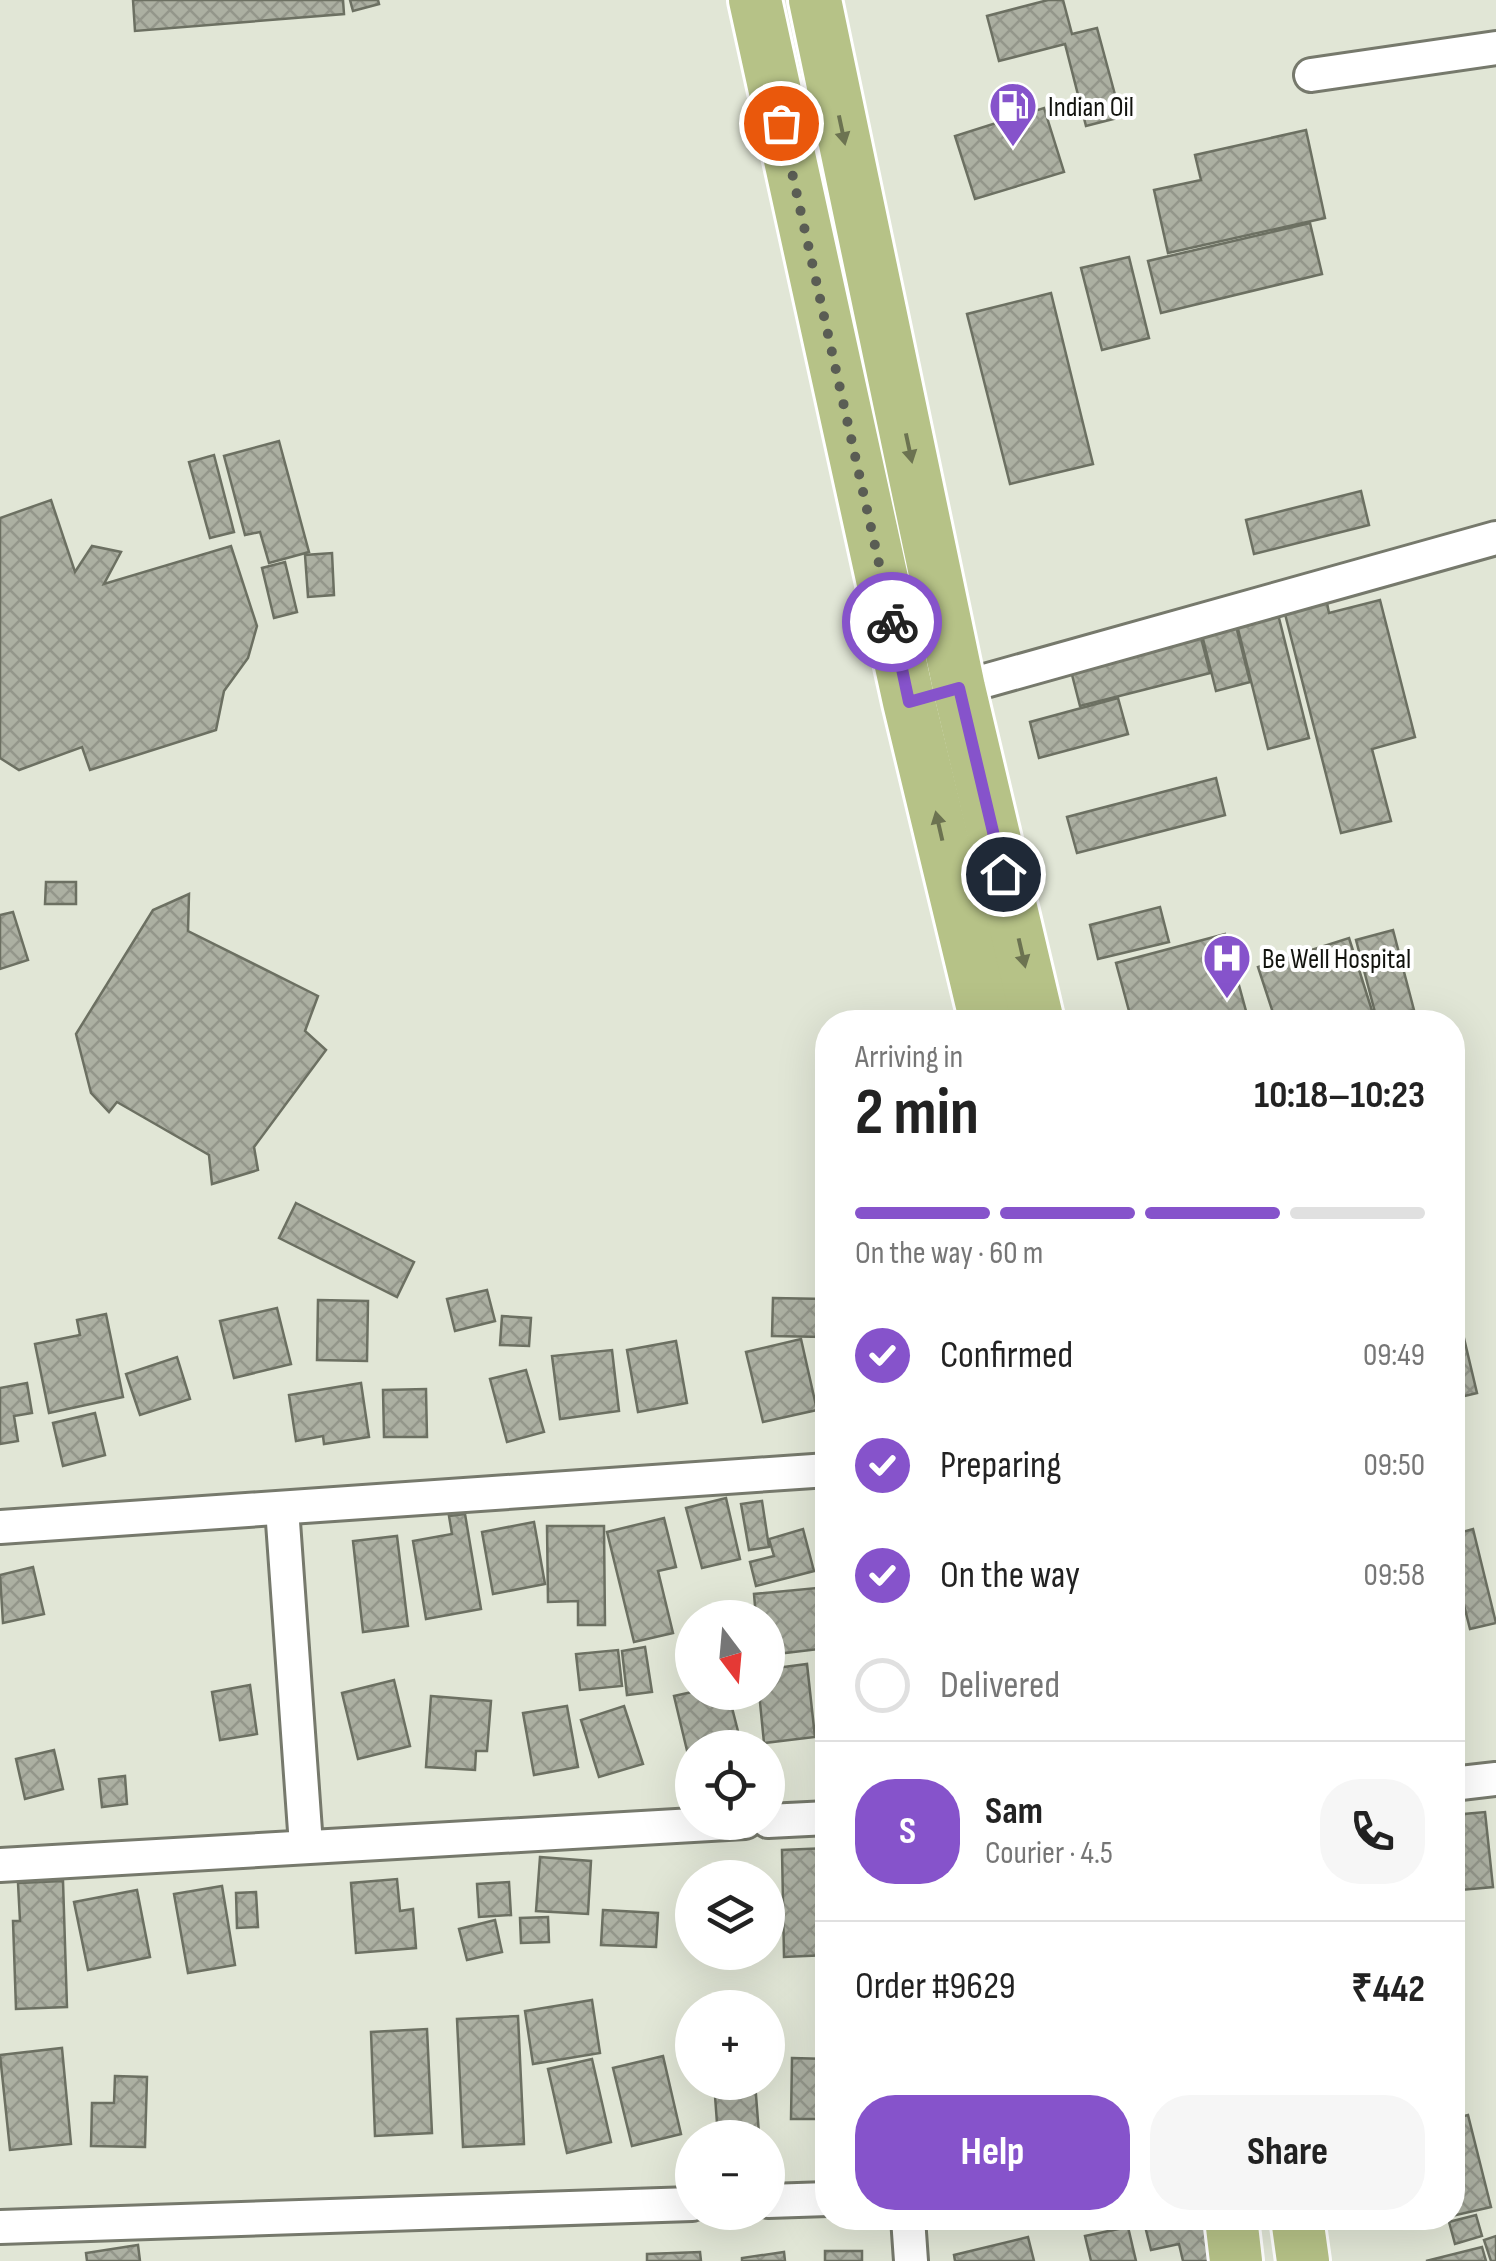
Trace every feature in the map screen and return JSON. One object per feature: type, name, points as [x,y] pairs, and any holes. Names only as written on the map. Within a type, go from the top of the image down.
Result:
[{"type":"main road","points":[[755,0],[909,702],[983,1010]]},
{"type":"main road","points":[[815,0],[959,688],[1035,1010]]},
{"type":"main road","points":[[1232,2230],[1236,2261]]},
{"type":"main road","points":[[1299,2230],[1303,2261]]},
{"type":"street","points":[[1311,75],[1496,48]]},
{"type":"street","points":[[909,702],[1496,538]]},
{"type":"street","points":[[0,1527],[815,1471]]},
{"type":"street","points":[[282,1508],[306,1846]]},
{"type":"street","points":[[1465,1782],[1496,1778]]},
{"type":"street","points":[[785,1820],[815,1819]]},
{"type":"street","points":[[0,1865],[675,1826]]},
{"type":"street","points":[[785,2200],[815,2199]]},
{"type":"street","points":[[0,2227],[675,2205]]},
{"type":"street","points":[[909,2230],[911,2261]]},
{"type":"building","points":[[133,0],[343,0],[344,14],[135,31]]},
{"type":"building","points":[[350,0],[378,0],[379,4],[353,11]]},
{"type":"building","points":[[1048,0],[1063,0],[1072,34],[1097,28],[1121,117],[1086,126],[1065,44],[999,61],[987,16]]},
{"type":"building","points":[[1044,108],[1064,172],[975,199],[955,136]]},
{"type":"building","points":[[1306,130],[1325,218],[1168,253],[1154,190],[1201,180],[1195,155]]},
{"type":"building","points":[[1310,223],[1322,274],[1161,313],[1148,261]]},
{"type":"building","points":[[1129,257],[1149,338],[1102,350],[1081,268]]},
{"type":"building","points":[[1051,293],[1093,464],[1010,484],[967,314]]},
{"type":"building","points":[[279,441],[309,552],[269,563],[260,532],[245,535],[224,456]]},
{"type":"building","points":[[214,455],[234,532],[210,538],[189,462]]},
{"type":"building","points":[[1361,491],[1369,525],[1254,554],[1246,520]]},
{"type":"building","points":[[51,500],[75,572],[92,546],[121,552],[104,584],[231,546],[257,626],[248,658],[224,691],[216,730],[90,770],[82,747],[19,770],[0,758],[0,518]]},
{"type":"building","points":[[332,553],[334,595],[308,597],[305,555]]},
{"type":"building","points":[[285,562],[297,612],[274,618],[262,568]]},
{"type":"building","points":[[1380,600],[1415,737],[1372,749],[1391,821],[1341,833],[1285,614],[1327,603],[1329,613]]},
{"type":"building","points":[[1278,614],[1309,738],[1268,749],[1237,625]]},
{"type":"building","points":[[1235,622],[1250,682],[1216,691],[1201,631]]},
{"type":"building","points":[[1200,634],[1210,673],[1080,706],[1070,667]]},
{"type":"building","points":[[1118,698],[1128,734],[1039,758],[1030,722]]},
{"type":"building","points":[[1216,778],[1225,815],[1077,853],[1067,817]]},
{"type":"building","points":[[46,882],[76,882],[76,904],[45,904]]},
{"type":"building","points":[[189,894],[188,931],[318,996],[305,1031],[326,1050],[254,1147],[258,1170],[212,1184],[209,1155],[117,1102],[109,1112],[91,1093],[76,1034],[153,910]]},
{"type":"building","points":[[1160,907],[1169,942],[1098,959],[1090,925]]},
{"type":"building","points":[[13,912],[28,960],[0,969],[0,915]]},
{"type":"building","points":[[1393,930],[1414,1010],[1374,1010],[1356,940]]},
{"type":"building","points":[[1225,934],[1246,1010],[1129,1010],[1116,963]]},
{"type":"building","points":[[1349,938],[1372,1010],[1272,1010],[1258,967]]},
{"type":"building","points":[[296,1203],[414,1262],[397,1297],[279,1238]]},
{"type":"building","points":[[487,1290],[495,1321],[455,1331],[447,1299]]},
{"type":"building","points":[[773,1298],[815,1299],[815,1337],[772,1336]]},
{"type":"building","points":[[318,1300],[368,1301],[367,1361],[317,1360]]},
{"type":"building","points":[[277,1308],[291,1364],[234,1378],[220,1321]]},
{"type":"building","points":[[106,1314],[123,1397],[49,1413],[35,1344],[80,1335],[77,1320]]},
{"type":"building","points":[[502,1316],[531,1318],[529,1346],[500,1345]]},
{"type":"building","points":[[801,1339],[815,1410],[763,1422],[746,1352]]},
{"type":"building","points":[[676,1341],[687,1403],[638,1412],[627,1350]]},
{"type":"building","points":[[1465,1342],[1477,1393],[1465,1396]]},
{"type":"building","points":[[612,1350],[619,1411],[560,1419],[552,1356]]},
{"type":"building","points":[[177,1357],[190,1399],[140,1415],[126,1374]]},
{"type":"building","points":[[526,1370],[544,1432],[507,1442],[490,1379]]},
{"type":"building","points":[[27,1383],[32,1413],[14,1416],[18,1441],[0,1444],[0,1388]]},
{"type":"building","points":[[361,1383],[369,1437],[324,1444],[323,1436],[296,1441],[289,1395]]},
{"type":"building","points":[[426,1389],[427,1437],[384,1437],[383,1390]]},
{"type":"building","points":[[95,1413],[105,1455],[63,1466],[53,1423]]},
{"type":"building","points":[[726,1498],[740,1559],[702,1568],[686,1508]]},
{"type":"building","points":[[762,1501],[769,1547],[749,1550],[741,1504]]},
{"type":"building","points":[[465,1514],[481,1609],[426,1619],[413,1541],[452,1534],[449,1516]]},
{"type":"building","points":[[664,1518],[676,1567],[658,1571],[673,1633],[634,1642],[607,1532]]},
{"type":"building","points":[[534,1522],[545,1584],[493,1594],[482,1532]]},
{"type":"building","points":[[547,1526],[604,1526],[605,1625],[578,1625],[578,1601],[548,1602]]},
{"type":"building","points":[[803,1529],[814,1571],[756,1586],[750,1562],[774,1556],[769,1539]]},
{"type":"building","points":[[1473,1529],[1496,1623],[1470,1629],[1465,1609],[1465,1531]]},
{"type":"building","points":[[397,1536],[408,1626],[363,1632],[353,1541]]},
{"type":"building","points":[[33,1567],[44,1614],[3,1623],[0,1575]]},
{"type":"building","points":[[815,1588],[815,1650],[785,1653],[785,1600],[754,1600],[754,1594]]},
{"type":"building","points":[[645,1647],[652,1692],[627,1695],[622,1651]]},
{"type":"building","points":[[618,1650],[622,1686],[580,1690],[576,1654]]},
{"type":"building","points":[[807,1664],[815,1737],[785,1741],[785,1730],[763,1730],[761,1710],[785,1710],[785,1667]]},
{"type":"building","points":[[394,1680],[410,1746],[358,1759],[342,1693]]},
{"type":"building","points":[[250,1685],[257,1734],[220,1740],[212,1692]]},
{"type":"building","points":[[431,1696],[491,1701],[487,1751],[476,1751],[475,1770],[426,1767]]},
{"type":"building","points":[[567,1706],[578,1767],[534,1775],[523,1713]]},
{"type":"building","points":[[624,1706],[643,1764],[599,1777],[581,1720]]},
{"type":"building","points":[[677,1710],[733,1710],[738,1730],[682,1730]]},
{"type":"building","points":[[54,1750],[63,1789],[25,1799],[16,1759]]},
{"type":"building","points":[[125,1776],[127,1804],[102,1807],[99,1779]]},
{"type":"building","points":[[1485,1812],[1493,1887],[1465,1890],[1465,1814]]},
{"type":"building","points":[[815,1849],[815,1956],[785,1957],[782,1850]]},
{"type":"building","points":[[540,1857],[591,1861],[588,1914],[536,1911]]},
{"type":"building","points":[[397,1879],[400,1911],[413,1909],[416,1948],[356,1953],[351,1883]]},
{"type":"building","points":[[63,1881],[67,2007],[16,2009],[13,1921],[20,1921],[18,1883]]},
{"type":"building","points":[[509,1882],[511,1915],[479,1917],[477,1884]]},
{"type":"building","points":[[222,1886],[235,1965],[188,1973],[174,1894]]},
{"type":"building","points":[[137,1890],[150,1957],[88,1970],[74,1902]]},
{"type":"building","points":[[256,1892],[258,1927],[237,1928],[236,1893]]},
{"type":"building","points":[[603,1910],[658,1913],[656,1947],[601,1945]]},
{"type":"building","points":[[548,1917],[549,1942],[521,1943],[520,1918]]},
{"type":"building","points":[[495,1920],[502,1952],[467,1960],[459,1929]]},
{"type":"building","points":[[592,2000],[600,2053],[533,2064],[525,2011]]},
{"type":"building","points":[[518,2016],[524,2144],[463,2147],[457,2019]]},
{"type":"building","points":[[427,2029],[432,2133],[375,2136],[371,2032]]},
{"type":"building","points":[[62,2048],[71,2144],[10,2150],[0,2055]]},
{"type":"building","points":[[663,2056],[678,2120],[675,2135],[632,2146],[613,2068]]},
{"type":"building","points":[[792,2058],[815,2059],[815,2119],[791,2119]]},
{"type":"building","points":[[592,2059],[611,2142],[567,2153],[548,2069]]},
{"type":"building","points":[[115,2076],[147,2077],[145,2147],[91,2146],[92,2103],[114,2103]]},
{"type":"building","points":[[715,2100],[756,2100],[758,2120],[717,2120]]},
{"type":"building","points":[[1468,2115],[1491,2207],[1465,2213]]},
{"type":"building","points":[[1476,2215],[1482,2236],[1455,2244],[1451,2230],[1465,2230],[1465,2218]]},
{"type":"building","points":[[1129,2230],[1136,2261],[1091,2261],[1085,2236]]},
{"type":"building","points":[[1146,2230],[1220,2230],[1227,2261],[1183,2261],[1179,2244],[1151,2250]]},
{"type":"building","points":[[1496,2236],[1496,2261],[1491,2261],[1484,2240]]},
{"type":"building","points":[[1028,2237],[1034,2261],[955,2261],[954,2255]]},
{"type":"building","points":[[138,2245],[140,2261],[87,2261],[86,2253]]},
{"type":"building","points":[[1482,2247],[1486,2261],[1426,2261]]},
{"type":"building","points":[[825,2251],[862,2251],[862,2261],[825,2261]]},
{"type":"building","points":[[700,2252],[701,2261],[647,2261],[647,2254]]},
{"type":"building","points":[[784,2252],[785,2261],[742,2261],[742,2258]]},
{"type":"way so far","points":[[781,123],[892,622]]},
{"type":"place","name":"Indian Oil","points":[[1013,148]]},
{"type":"place","name":"Be Well Hospital","points":[[1227,1000]]},
{"type":"route","points":[[892,622],[909,702],[959,688],[1003,874]]}]
